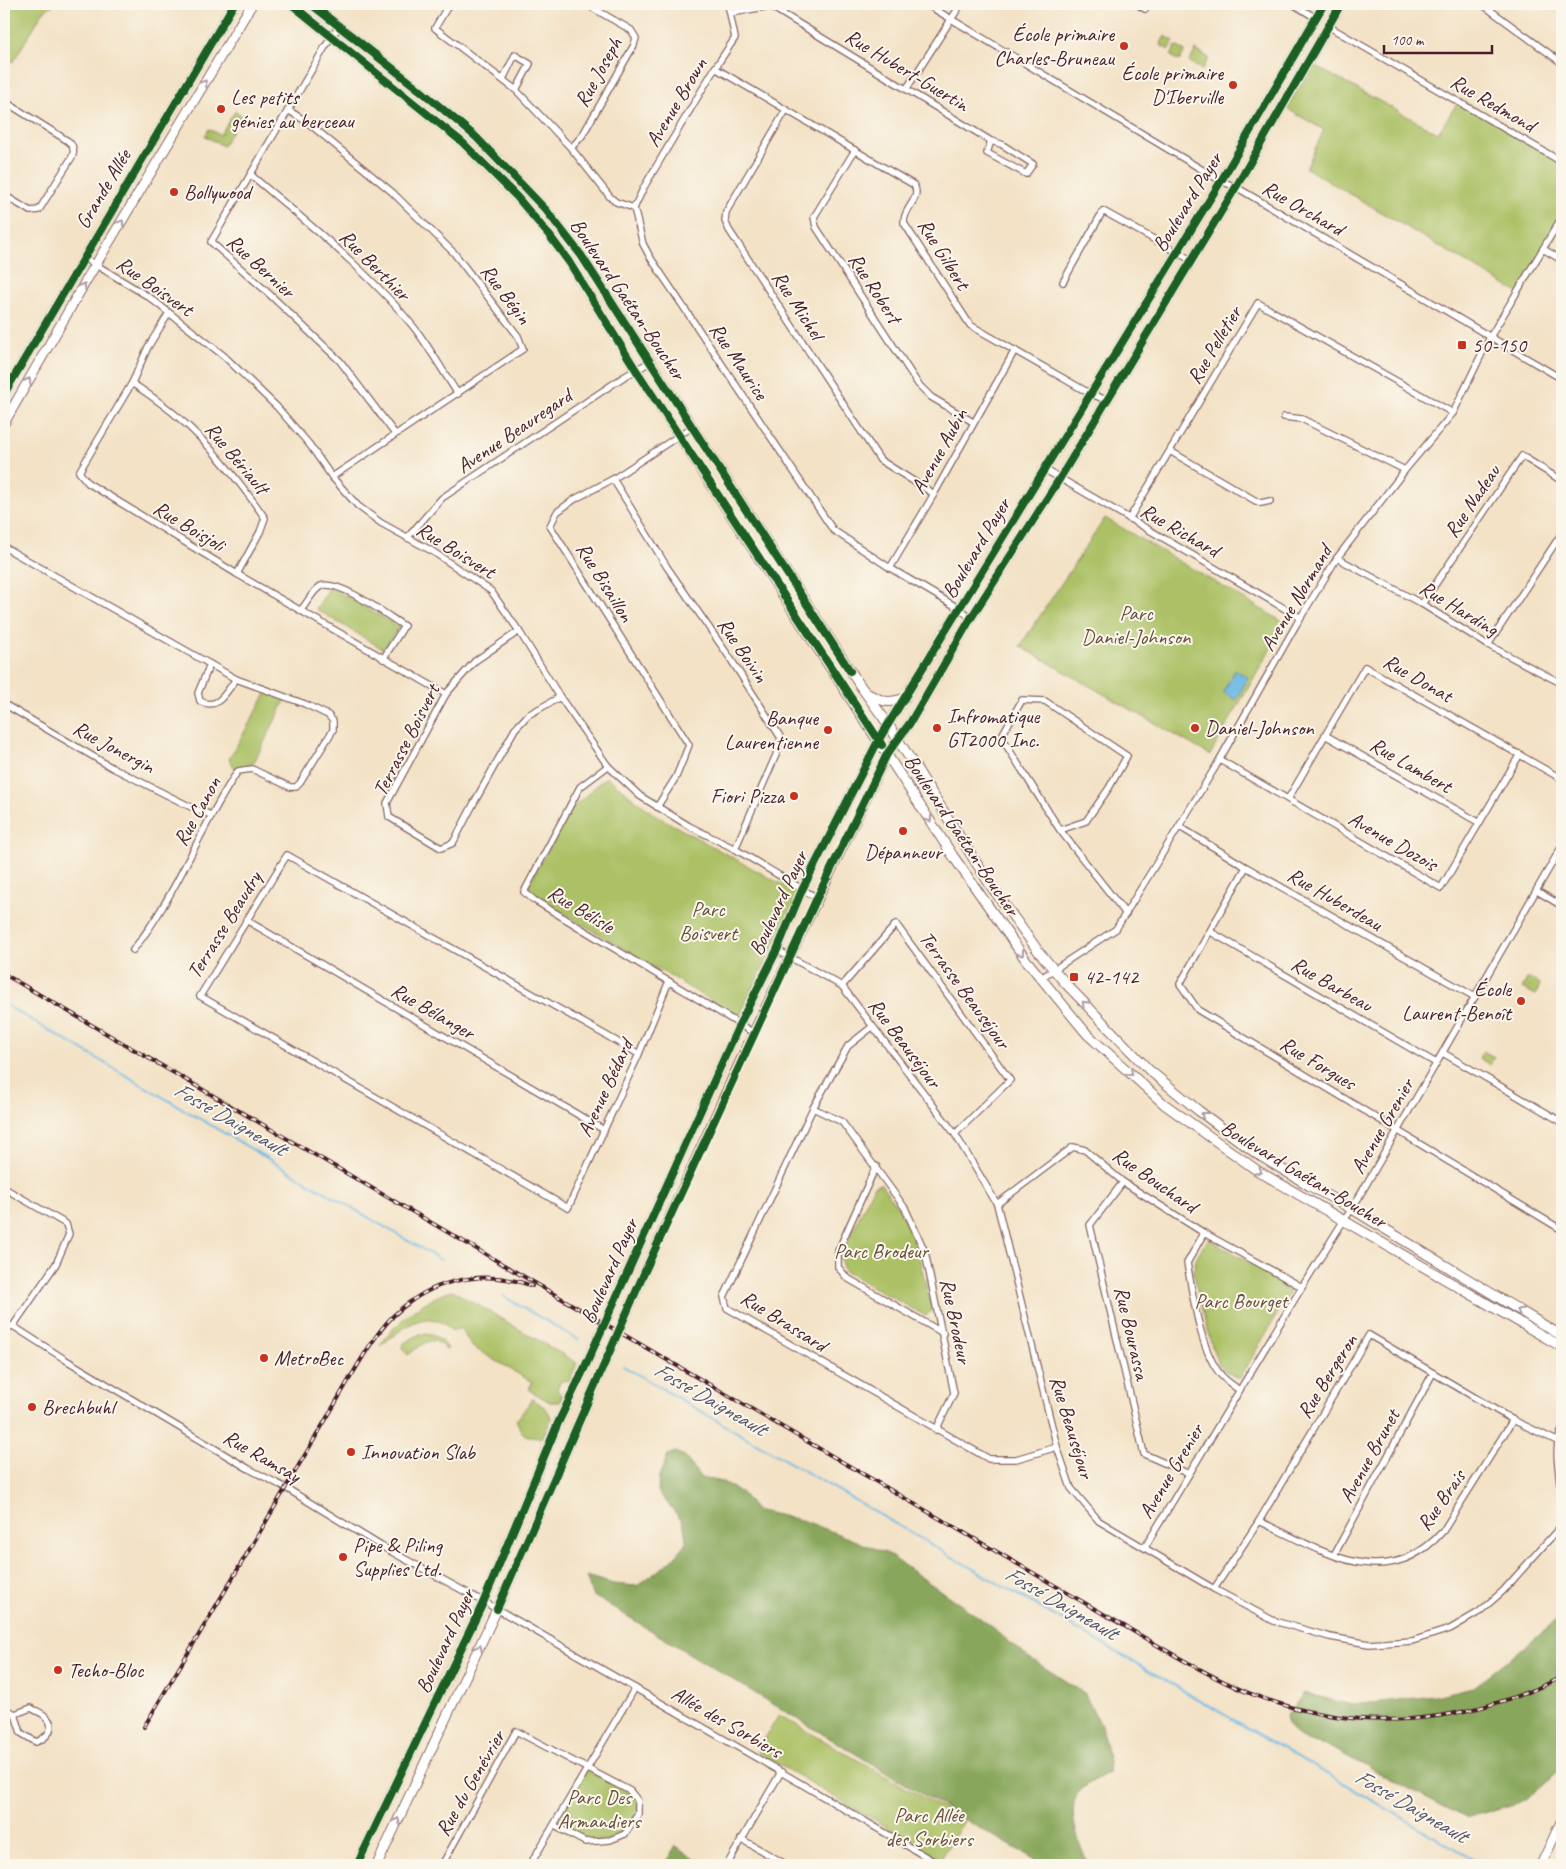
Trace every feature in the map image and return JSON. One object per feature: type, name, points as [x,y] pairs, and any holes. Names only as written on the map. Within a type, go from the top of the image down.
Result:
[{"type":"main road","name":"Grande Allée","points":[[4,394],[83,257],[234,4]]},
{"type":"main road","name":"Grande Allée","points":[[4,423],[252,4]]},
{"type":"main road","name":"Boulevard Gaétan-Boucher","points":[[291,4],[452,132],[517,197],[569,262],[636,370],[953,856],[1026,960],[1087,1034],[1164,1104],[1258,1171],[1562,1347]]},
{"type":"main road","name":"Boulevard Gaétan-Boucher","points":[[311,4],[476,137],[546,210],[580,255],[800,594],[898,739],[991,886],[1039,952],[1067,985],[1149,1070],[1199,1111],[1257,1154],[1562,1336]]},
{"type":"main road","name":"Boulevard Payer","points":[[357,1865],[484,1603],[558,1423],[740,1024],[777,950],[802,890],[878,740],[960,609],[1089,393],[1221,180],[1324,4]]},
{"type":"main road","name":"Boulevard Payer","points":[[376,1865],[497,1610],[651,1257],[754,1033],[887,754],[910,723],[971,618],[1060,478],[1236,187],[1341,4]]},
{"type":"main road","points":[[788,602],[800,594]]},
{"type":"main road","points":[[866,693],[883,701],[891,702],[905,698]]},
{"type":"main road","points":[[839,816],[854,823]]},
{"type":"main road","points":[[638,1250],[651,1257]]},
{"type":"main road","points":[[1541,1865],[1562,1820]]},
{"type":"street","points":[[448,4],[435,28],[516,90],[571,148],[610,197],[616,202],[634,208]]},
{"type":"street","name":"Rue Joseph","points":[[571,148],[582,136],[634,45],[636,38],[631,30],[586,4]]},
{"type":"street","points":[[728,4],[731,13]]},
{"type":"street","name":"Rue Orchard","points":[[926,4],[1221,180],[1236,187],[1562,379]]},
{"type":"street","points":[[907,88],[960,4]]},
{"type":"street","points":[[1137,4],[1145,9]]},
{"type":"street","points":[[1293,4],[1316,18]]},
{"type":"street","points":[[1482,4],[1562,63]]},
{"type":"street","name":"Rue Hubert-Guertin","points":[[731,13],[770,6],[1032,164],[1026,174],[987,152],[991,141]]},
{"type":"street","name":"Avenue Brown","points":[[634,208],[644,187],[735,38],[731,13]]},
{"type":"street","name":"Rue Bernier","points":[[339,26],[211,242],[340,361],[395,434]]},
{"type":"street","name":"Rue Redmond","points":[[1328,26],[1562,162]]},
{"type":"street","points":[[503,79],[515,55],[530,64],[516,90]]},
{"type":"street","name":"Rue Gilbert","points":[[715,68],[914,185],[917,190],[916,196],[904,216],[904,223],[970,325],[1089,393],[1106,400]]},
{"type":"street","points":[[4,101],[68,141],[74,151],[39,210],[30,211],[4,195]]},
{"type":"street","name":"Rue Bégin","points":[[288,110],[307,122],[392,192],[447,246],[518,336],[523,350],[332,477]]},
{"type":"street","name":"Rue Michel","points":[[786,110],[726,212],[725,221],[880,460],[934,494]]},
{"type":"street","name":"Rue Robert","points":[[855,150],[814,217],[816,227],[918,384],[931,396],[973,422]]},
{"type":"street","name":"Rue Berthier","points":[[251,175],[336,248],[382,293],[415,330],[458,394]]},
{"type":"street","name":"Rue Maurice","points":[[634,208],[643,244],[650,257],[833,530],[890,568],[960,609],[971,618]]},
{"type":"street","points":[[1063,282],[1102,211],[1191,260]]},
{"type":"street","name":"Avenue Normand","points":[[1041,978],[1116,929],[1220,760],[1337,558],[1405,470],[1453,413],[1490,337],[1562,217]]},
{"type":"street","points":[[1543,249],[1562,260]]},
{"type":"street","name":"Rue Boisvert","points":[[83,257],[144,294],[224,356],[277,407],[309,444],[332,477],[358,506],[380,523],[432,551],[492,590],[560,697],[608,766],[640,796],[688,825],[735,849],[817,898]]},
{"type":"street","name":"Rue Pelletier","points":[[1129,519],[1258,303],[1453,413]]},
{"type":"street","name":"Rue Boisjoli","points":[[169,313],[148,347],[132,383],[78,472],[88,483],[237,574],[446,694]]},
{"type":"street","name":"Avenue Aubin","points":[[890,568],[1015,350]]},
{"type":"street","name":"Avenue Beauregard","points":[[407,538],[442,498],[650,362]]},
{"type":"street","name":"Rue Bériault","points":[[132,383],[179,418],[215,453],[265,518],[260,532],[237,574]]},
{"type":"street","points":[[1284,418],[1302,418],[1405,470]]},
{"type":"street","name":"Rue Bisaillon","points":[[657,806],[676,776],[689,745],[550,526],[557,512],[576,498],[613,478],[692,427]]},
{"type":"street","points":[[1170,451],[1256,501],[1261,503],[1270,501]]},
{"type":"street","name":"Rue Nadeau","points":[[1422,604],[1522,456],[1562,481]]},
{"type":"street","name":"Rue Richard","points":[[1044,469],[1301,618]]},
{"type":"street","name":"Rue Boivin","points":[[613,478],[667,567],[730,658],[781,738],[776,755],[735,849]]},
{"type":"street","points":[[1488,645],[1562,533]]},
{"type":"street","name":"Rue Canon","points":[[4,547],[236,679],[305,704],[328,714],[333,721],[333,730],[300,784],[296,787],[290,787],[252,769],[238,771],[211,815],[161,910],[133,950]]},
{"type":"street","name":"Rue Harding","points":[[1337,558],[1422,604],[1488,645],[1559,682],[1562,677]]},
{"type":"street","points":[[301,610],[320,587],[331,584],[353,593],[404,626],[383,659]]},
{"type":"street","name":"Terrasse Boisvert","points":[[519,631],[475,661],[446,694],[387,803],[389,817],[441,848],[453,843],[515,729],[528,715],[560,697]]},
{"type":"street","points":[[210,664],[198,693],[200,701],[213,705],[224,696],[236,679]]},
{"type":"street","name":"Rue Donat","points":[[1288,799],[1366,667],[1562,778]]},
{"type":"street","points":[[1060,830],[1086,821],[1109,788],[1127,756],[1045,701],[1022,700],[1001,737],[1060,830],[1126,914]]},
{"type":"street","name":"Rue Jonergin","points":[[4,704],[111,767],[211,815]]},
{"type":"street","name":"Rue Lambert","points":[[1325,735],[1480,824]]},
{"type":"street","name":"Avenue Dozois","points":[[1220,760],[1441,888],[1520,754]]},
{"type":"street","name":"Rue Bélisle","points":[[608,766],[580,787],[524,892],[534,900],[754,1033]]},
{"type":"street","name":"Rue Huberdeau","points":[[1180,827],[1246,867],[1475,997]]},
{"type":"street","name":"Avenue Grenier","points":[[1145,1547],[1302,1286],[1352,1209],[1562,846]]},
{"type":"street","name":"Terrasse Beaudry","points":[[568,1208],[200,996],[287,855],[639,1054]]},
{"type":"street","name":"Rue Forgues","points":[[1246,867],[1180,984],[1198,1010],[1562,1230]]},
{"type":"street","points":[[1537,891],[1562,906]]},
{"type":"street","name":"Rue Bélanger","points":[[246,920],[604,1130]]},
{"type":"street","name":"Terrasse Beauséjour","points":[[842,986],[896,924],[1010,1080],[955,1134]]},
{"type":"street","name":"Rue Barbeau","points":[[1211,932],[1436,1063]]},
{"type":"street","name":"Rue Beauséjour","points":[[777,950],[842,986],[955,1134],[997,1204],[1057,1447],[1071,1488],[1099,1520],[1274,1622],[1330,1637],[1369,1644],[1412,1641],[1450,1630],[1480,1612],[1503,1591],[1562,1525]]},
{"type":"street","name":"Avenue Bédard","points":[[568,1208],[639,1054],[669,982]]},
{"type":"street","name":"Rue Brassard","points":[[872,1027],[848,1046],[813,1108],[724,1297],[727,1308],[989,1459],[1016,1458],[1057,1447]]},
{"type":"street","points":[[1443,1053],[1562,1122]]},
{"type":"street","name":"Rue Brodeur","points":[[813,1108],[842,1122],[906,1208],[925,1252],[954,1393],[936,1430]]},
{"type":"street","name":"Rue Bouchard","points":[[997,1204],[1073,1147],[1085,1150],[1123,1182],[1204,1233],[1302,1286]]},
{"type":"street","points":[[876,1166],[838,1251],[838,1267],[847,1278],[943,1333]]},
{"type":"street","name":"Rue Bourassa","points":[[1123,1182],[1090,1225],[1144,1454],[1189,1474]]},
{"type":"street","points":[[4,1188],[66,1224],[68,1234],[56,1264],[13,1326],[4,1328]]},
{"type":"street","points":[[1204,1233],[1187,1264],[1192,1290],[1207,1352],[1221,1376],[1239,1390]]},
{"type":"street","name":"Rue Ramsay","points":[[13,1326],[66,1360],[250,1469],[286,1488],[381,1546],[497,1610]]},
{"type":"street","name":"Rue Bergeron","points":[[1214,1588],[1259,1521],[1369,1335],[1513,1420],[1557,1441]]},
{"type":"street","name":"Avenue Brunet","points":[[1334,1555],[1433,1373]]},
{"type":"street","name":"Rue Brais","points":[[1259,1521],[1334,1555],[1356,1562],[1398,1563],[1416,1556],[1432,1544],[1444,1531],[1513,1420]]},
{"type":"street","points":[[1562,1429],[1557,1441],[1560,1484],[1562,1488]]},
{"type":"street","name":"Allée des Sorbiers","points":[[497,1610],[940,1865]]},
{"type":"street","points":[[530,1865],[555,1826],[635,1688]]},
{"type":"street","points":[[4,1708],[15,1714],[21,1733],[36,1742],[43,1740],[50,1732],[51,1726],[47,1717],[31,1708],[15,1714]]},
{"type":"street","name":"Rue du Genévrier","points":[[442,1865],[516,1731],[587,1768]]},
{"type":"street","points":[[555,1826],[585,1842],[610,1840],[625,1834],[638,1814],[638,1801],[630,1791],[587,1768]]},
{"type":"street","points":[[727,1865],[781,1772]]},
{"type":"street","points":[[742,1839],[787,1865]]},
{"type":"green space","points":[[4,4],[54,4],[43,12],[13,62],[4,57]]},
{"type":"green space","points":[[1165,36],[1174,41],[1169,50],[1160,45]]},
{"type":"green space","points":[[1176,46],[1185,51],[1179,61],[1171,56]]},
{"type":"green space","points":[[1196,50],[1209,58],[1202,70],[1189,62]]},
{"type":"green space","points":[[1313,65],[1438,133],[1460,99],[1562,161],[1562,223],[1522,295],[1306,168],[1324,130],[1286,108]]},
{"type":"green space","points":[[235,111],[241,115],[223,146],[205,136],[209,129],[220,135]]},
{"type":"green space","name":"Parc Daniel-Johnson","points":[[1105,518],[1285,623],[1210,755],[1020,646]]},
{"type":"green space","points":[[330,587],[399,627],[383,649],[316,609]]},
{"type":"green space","points":[[267,692],[286,699],[253,764],[236,770],[229,759]]},
{"type":"green space","name":"Parc Boisvert","points":[[605,778],[608,778],[655,815],[799,894],[739,1017],[533,895],[528,885],[572,808]]},
{"type":"green space","points":[[1528,977],[1540,984],[1536,995],[1522,988]]},
{"type":"green space","points":[[1483,1051],[1494,1057],[1490,1065],[1479,1058]]},
{"type":"green space","name":"Parc Brodeur","points":[[881,1184],[899,1209],[916,1246],[932,1310],[926,1316],[844,1271],[840,1257],[874,1186]]},
{"type":"green space","name":"Parc Bourget","points":[[1209,1239],[1293,1287],[1240,1378],[1222,1368],[1215,1357],[1197,1287],[1194,1270],[1197,1257]]},
{"type":"green space","points":[[452,1290],[577,1363],[570,1380],[561,1381],[557,1389],[562,1397],[560,1402],[550,1402],[529,1390],[532,1382],[471,1346],[461,1328],[453,1332],[444,1324],[425,1319],[407,1326],[380,1346],[394,1328],[411,1312],[441,1294]]},
{"type":"green space","points":[[420,1334],[436,1337],[448,1349],[446,1350],[437,1342],[432,1341],[423,1344],[408,1355],[402,1346]]},
{"type":"green space","points":[[532,1399],[544,1407],[550,1415],[551,1419],[543,1437],[538,1438],[524,1434],[516,1420]]},
{"type":"green space","points":[[675,1452],[684,1456],[701,1478],[723,1482],[743,1494],[755,1510],[805,1521],[886,1553],[990,1625],[1022,1653],[1084,1693],[1101,1725],[1109,1761],[1108,1773],[1081,1790],[1076,1797],[1074,1806],[1075,1827],[1088,1865],[1045,1865],[967,1821],[592,1595],[586,1576],[613,1584],[637,1586],[670,1562],[687,1543],[683,1522],[658,1492],[659,1476],[668,1455]]},
{"type":"green space","points":[[1562,1617],[1562,1768],[1524,1801],[1466,1818],[1327,1746],[1300,1738],[1288,1723],[1286,1716],[1304,1693],[1352,1705],[1435,1696],[1474,1687]]},
{"type":"green space","name":"Parc Allée des Sorbiers","points":[[779,1715],[964,1821],[941,1859],[757,1752]]},
{"type":"green space","name":"Parc Des Armandiers","points":[[587,1768],[631,1792],[638,1801],[638,1814],[625,1834],[610,1840],[585,1842],[555,1826]]},
{"type":"green space","points":[[676,1846],[703,1865],[665,1865]]},
{"type":"water","points":[[1235,670],[1248,677],[1236,700],[1223,692]]},
{"type":"waterway","name":"Fossé Daigneault","points":[[4,1004],[441,1260]]},
{"type":"waterway","name":"Fossé Daigneault","points":[[503,1296],[579,1340]]},
{"type":"waterway","name":"Fossé Daigneault","points":[[623,1366],[1484,1865]]},
{"type":"railway","points":[[4,974],[1162,1648],[1205,1672],[1249,1693],[1288,1706],[1328,1715],[1368,1719],[1407,1719],[1447,1715],[1486,1706],[1562,1677]]},
{"type":"railway","points":[[144,1727],[350,1378],[383,1327],[410,1302],[438,1286],[469,1279],[485,1278],[517,1281],[532,1286]]},
{"type":"cycle path","points":[[4,394],[234,4]]},
{"type":"cycle path","points":[[291,4],[462,142],[517,197],[549,235],[569,262],[636,370],[882,745]]},
{"type":"cycle path","points":[[311,4],[476,137],[546,210],[581,255],[850,671]]},
{"type":"cycle path","points":[[357,1865],[483,1603],[558,1423],[740,1023],[777,950],[802,890],[878,741],[1221,181],[1324,4]]},
{"type":"cycle path","points":[[497,1609],[645,1271],[817,898],[887,754],[910,723],[971,618],[1060,478],[1236,187],[1341,4]]},
{"type":"place","name":"École primaire Charles-Bruneau","points":[[1124,46]]},
{"type":"place","name":"École primaire D'Iberville","points":[[1233,85]]},
{"type":"place","name":"Les petits génies au berceau","points":[[221,109]]},
{"type":"place","name":"Bollywood","points":[[174,192]]},
{"type":"place","name":"50-150","points":[[1462,345]]},
{"type":"place","name":"Infromatique GT2000 Inc.","points":[[937,728]]},
{"type":"place","name":"Daniel-Johnson","points":[[1195,728]]},
{"type":"place","name":"Banque Laurentienne","points":[[828,730]]},
{"type":"place","name":"Fiori Pizza","points":[[794,796]]},
{"type":"place","name":"Dépanneur","points":[[903,831]]},
{"type":"place","name":"42-142","points":[[1074,977]]},
{"type":"place","name":"École Laurent-Benoît","points":[[1521,1001]]},
{"type":"place","name":"MetroBec","points":[[264,1358]]},
{"type":"place","name":"Brechbuhl","points":[[32,1407]]},
{"type":"place","name":"Innovation Slab","points":[[351,1452]]},
{"type":"place","name":"Pipe & Piling Supplies Ltd.","points":[[343,1557]]},
{"type":"place","name":"Techo-Bloc","points":[[58,1670]]}]
